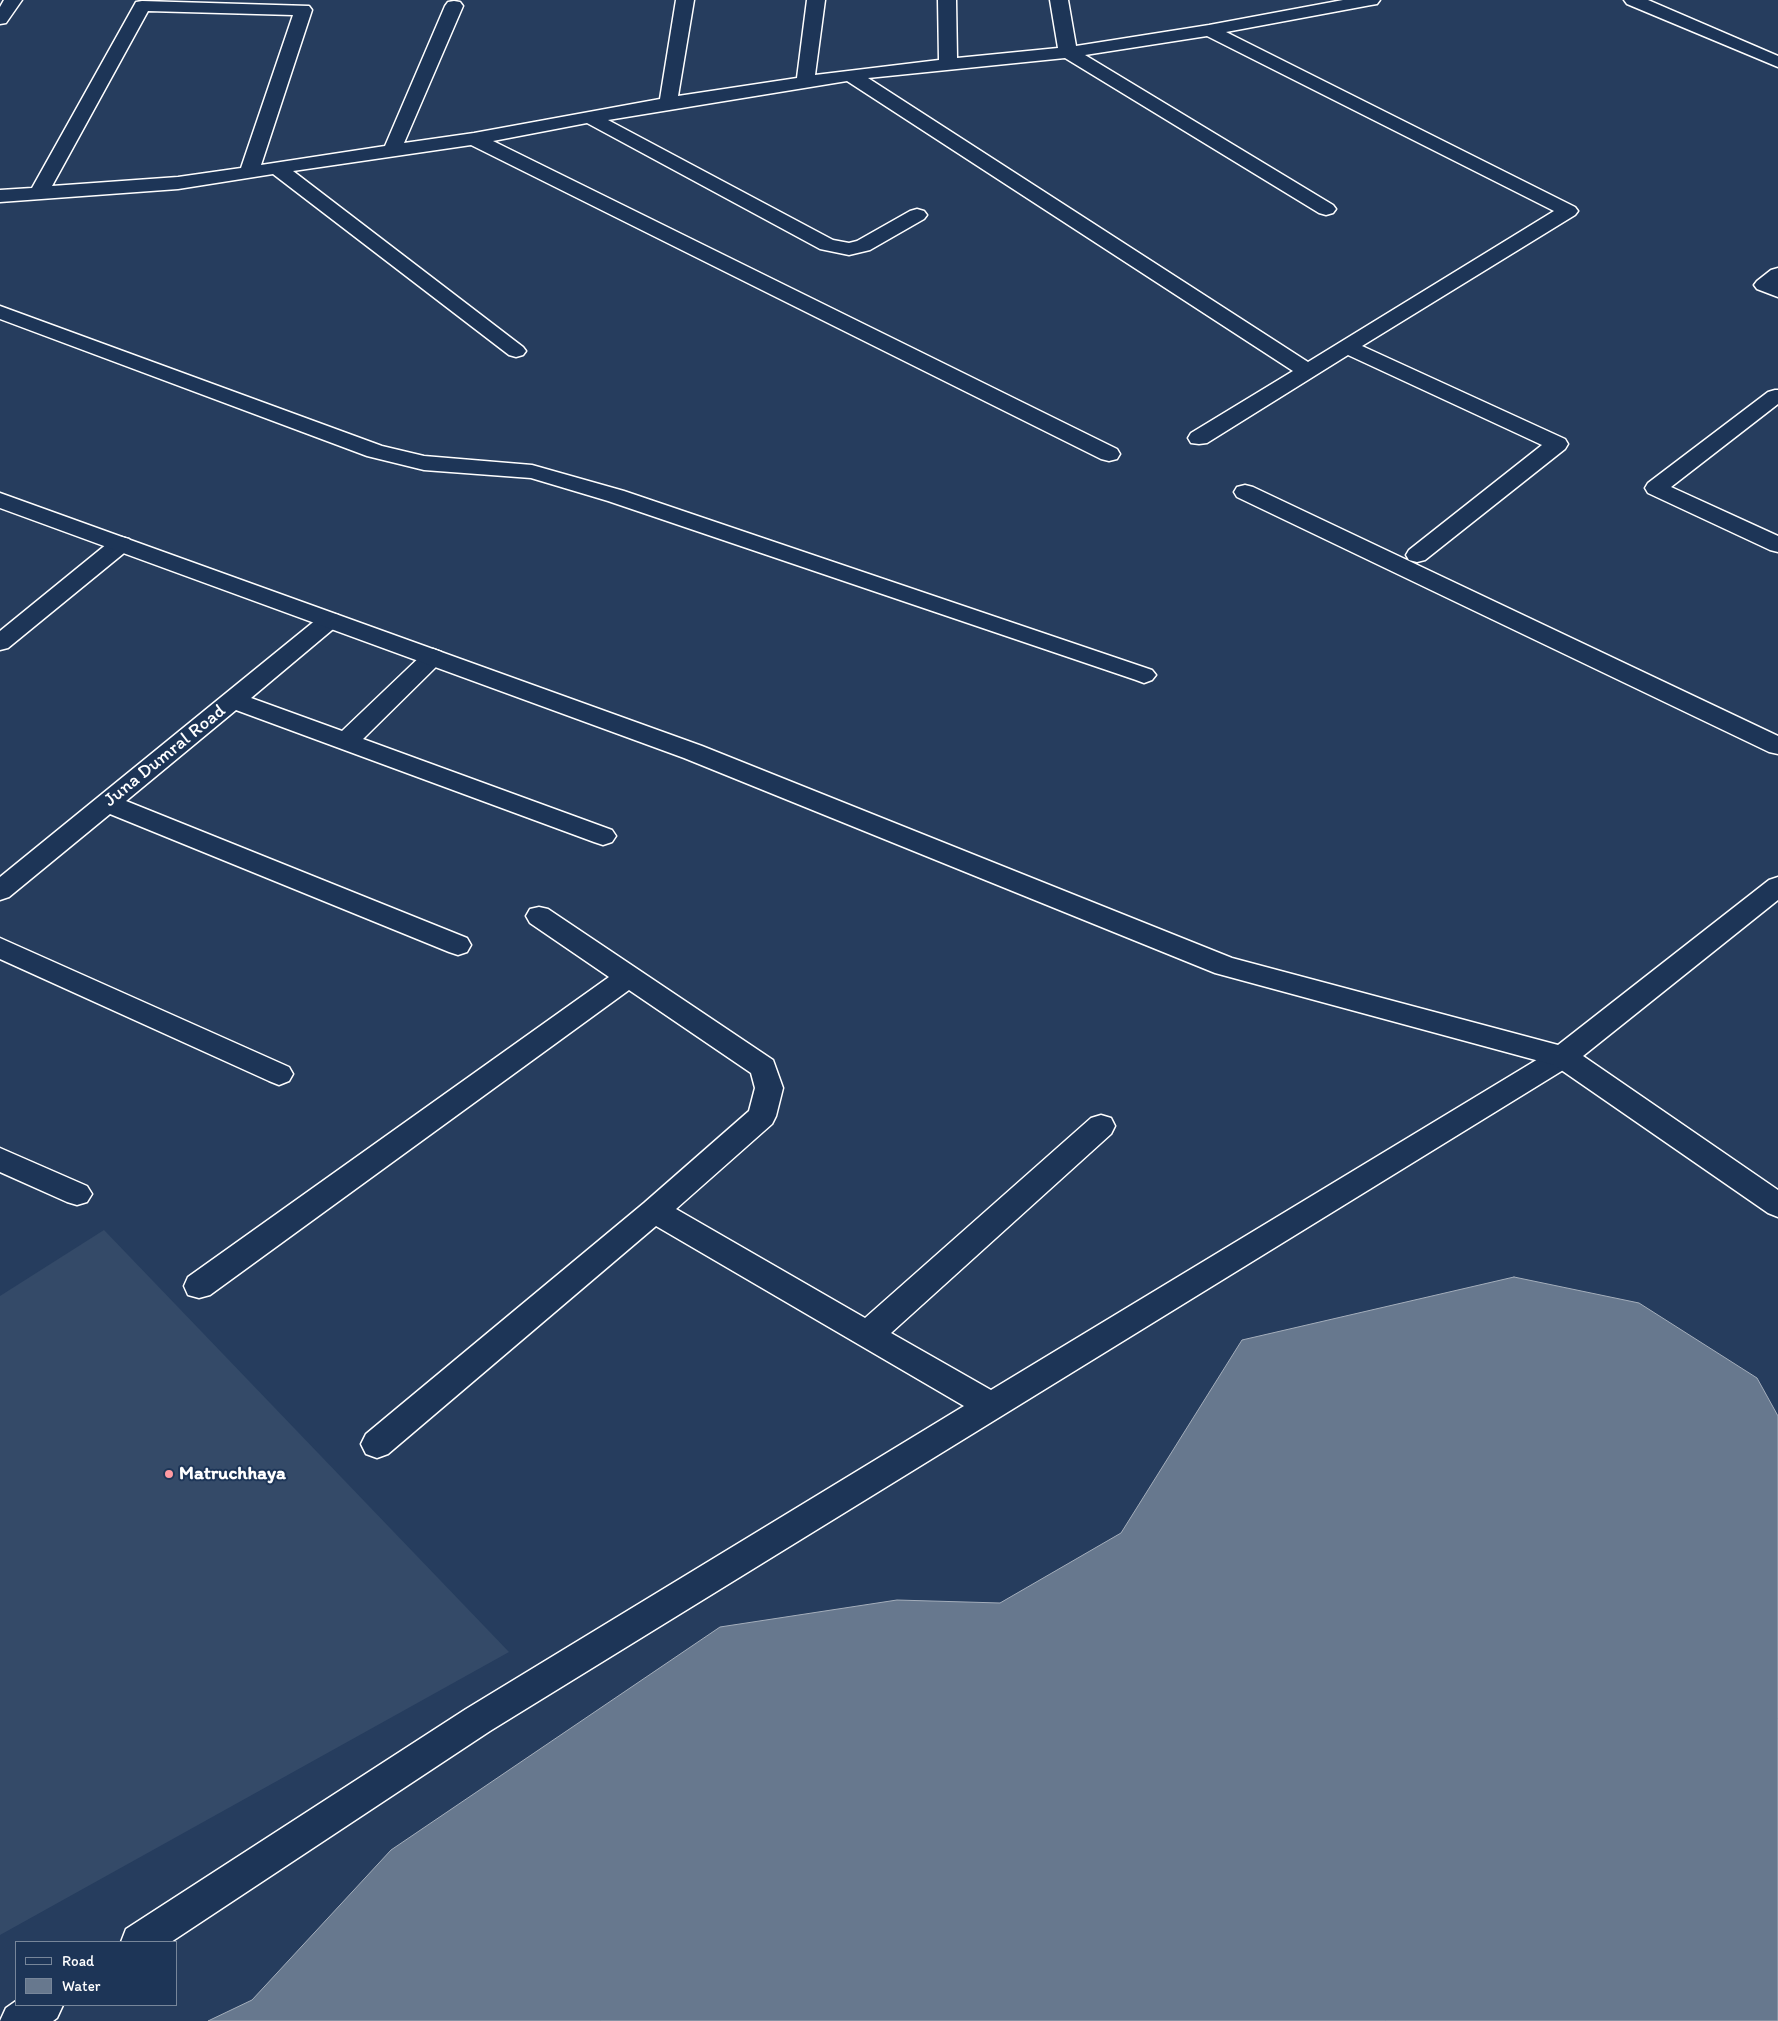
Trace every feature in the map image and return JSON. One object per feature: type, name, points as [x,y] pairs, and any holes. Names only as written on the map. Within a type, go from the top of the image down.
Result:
[{"type":"street","points":[[0,18],[13,0]]},
{"type":"street","points":[[668,104],[684,0]]},
{"type":"street","points":[[805,82],[816,0]]},
{"type":"street","points":[[947,0],[948,64]]},
{"type":"street","points":[[1059,0],[1068,52],[1326,209]]},
{"type":"street","points":[[0,196],[178,184],[474,139],[668,104],[850,75],[1068,52],[1209,30],[1282,7],[1371,0]]},
{"type":"street","points":[[1633,0],[1778,62]]},
{"type":"street","points":[[39,193],[142,6],[303,10],[249,172]]},
{"type":"street","points":[[392,150],[454,6]]},
{"type":"street","points":[[1198,438],[1568,211],[1209,30]]},
{"type":"street","points":[[850,75],[1307,371]]},
{"type":"street","points":[[591,118],[827,245],[849,249],[863,246],[917,215]]},
{"type":"street","points":[[474,139],[1109,454]]},
{"type":"street","points":[[277,168],[516,351]]},
{"type":"street","points":[[1778,274],[1764,285],[1778,291]]},
{"type":"street","points":[[0,312],[375,451],[424,463],[532,472],[606,493],[1144,675]]},
{"type":"street","points":[[1347,346],[1557,444],[1417,555]]},
{"type":"street","points":[[1775,396],[1656,488],[1778,545]]},
{"type":"street","points":[[1245,492],[1778,746]]},
{"type":"street","points":[[0,500],[693,752],[1225,966],[1563,1057],[1778,1205]]},
{"type":"street","points":[[0,643],[121,544]]},
{"type":"street","name":"Juna Dumral Road","points":[[0,891],[330,620]]},
{"type":"street","points":[[346,742],[432,657]]},
{"type":"street","points":[[234,700],[604,836]]},
{"type":"street","points":[[108,803],[458,945]]},
{"type":"street","points":[[141,1941],[478,1720],[1563,1057],[1778,886]]},
{"type":"street","points":[[377,1444],[654,1211],[762,1116],[770,1088],[763,1067],[539,916]]},
{"type":"street","points":[[0,948],[279,1074]]},
{"type":"street","points":[[198,1286],[630,976]]},
{"type":"street","points":[[867,1335],[1101,1126]]},
{"type":"street","points":[[0,1159],[77,1194]]},
{"type":"street","points":[[654,1211],[991,1406]]},
{"type":"street","points":[[19,2021],[42,2006]]},
{"type":"shaded area","name":"Matruchhaya","points":[[104,1230],[509,1652],[0,1935],[0,1296]]},
{"type":"water","points":[[1514,1277],[1639,1303],[1757,1378],[1778,1416],[1778,2021],[208,2021],[252,2000],[391,1850],[720,1627],[897,1600],[1000,1603],[1121,1533],[1242,1340]]},
{"type":"place","name":"Matruchhaya","points":[[169,1474]]}]
